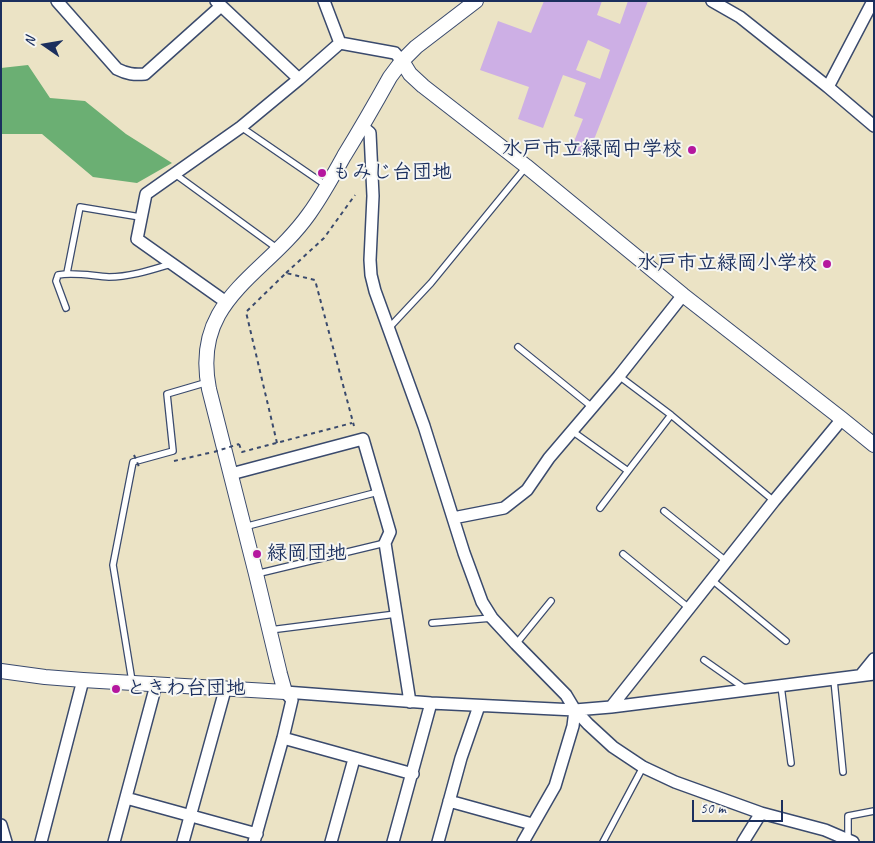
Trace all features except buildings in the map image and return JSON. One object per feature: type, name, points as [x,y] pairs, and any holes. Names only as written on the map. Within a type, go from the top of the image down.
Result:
[{"type":"street","points":[[57,1],[117,70],[126,74],[145,74],[219,4],[300,79]]},
{"type":"street","points":[[338,1],[325,3],[340,43]]},
{"type":"street","points":[[126,798],[190,816],[256,838],[292,700],[286,692],[280,674],[208,382],[206,361],[209,337],[219,313],[232,294],[296,232],[327,186],[390,77],[402,61],[425,39],[476,1]]},
{"type":"street","points":[[712,1],[740,17],[874,126]]},
{"type":"street","points":[[828,87],[873,1]]},
{"type":"street","points":[[340,43],[395,53],[410,74],[423,86],[526,166],[683,294],[874,445]]},
{"type":"street","points":[[226,302],[137,239],[146,194],[241,127],[300,79],[340,43]]},
{"type":"street","points":[[362,126],[370,133],[373,196],[370,275],[424,426],[464,553],[482,602],[492,618],[566,695],[575,710],[613,747],[643,767],[675,782],[761,813],[824,830],[850,840]]},
{"type":"street","points":[[453,518],[504,508],[528,490],[549,458],[619,376],[683,294]]},
{"type":"street","points":[[611,707],[774,501],[842,419]]},
{"type":"street","points":[[231,474],[363,439],[390,532],[385,543],[410,702]]},
{"type":"street","points":[[861,676],[874,659]]},
{"type":"street","points":[[1,671],[45,677],[133,684],[286,692],[410,702],[575,710],[874,674]]},
{"type":"street","points":[[41,842],[83,680]]},
{"type":"street","points":[[114,842],[156,685]]},
{"type":"street","points":[[183,842],[225,690]]},
{"type":"street","points":[[394,842],[431,703]]},
{"type":"street","points":[[438,842],[461,758],[479,706]]},
{"type":"street","points":[[523,842],[555,786],[573,726],[575,710]]},
{"type":"street","points":[[283,738],[413,774]]},
{"type":"street","points":[[330,842],[354,759]]},
{"type":"street","points":[[449,801],[532,824]]},
{"type":"street","points":[[743,842],[761,813]]},
{"type":"street","points":[[1,825],[6,842]]},
{"type":"lane","points":[[241,127],[327,186]]},
{"type":"lane","points":[[388,329],[431,283],[526,166]]},
{"type":"lane","points":[[175,174],[278,249]]},
{"type":"lane","points":[[67,274],[80,208],[140,218]]},
{"type":"lane","points":[[66,308],[56,281],[58,275],[111,277],[134,274],[173,264]]},
{"type":"lane","points":[[518,347],[592,407]]},
{"type":"lane","points":[[619,376],[672,415],[774,501]]},
{"type":"lane","points":[[133,684],[113,565],[133,462],[173,451],[167,394],[208,382]]},
{"type":"lane","points":[[600,508],[672,415]]},
{"type":"lane","points":[[572,431],[628,471]]},
{"type":"lane","points":[[244,527],[378,492]]},
{"type":"lane","points":[[664,511],[726,561]]},
{"type":"lane","points":[[256,574],[385,543]]},
{"type":"lane","points":[[623,554],[689,608]]},
{"type":"lane","points":[[712,580],[786,641]]},
{"type":"lane","points":[[516,644],[551,601]]},
{"type":"lane","points":[[270,630],[396,614]]},
{"type":"lane","points":[[432,623],[492,618]]},
{"type":"lane","points":[[704,660],[746,690]]},
{"type":"lane","points":[[834,680],[843,772]]},
{"type":"lane","points":[[781,686],[791,763]]},
{"type":"lane","points":[[603,842],[643,767]]},
{"type":"lane","points":[[850,840],[848,816],[874,811]]},
{"type":"path","points":[[277,443],[246,312],[324,238],[355,195]]},
{"type":"path","points":[[168,463],[239,444],[242,452],[353,425],[315,280],[286,273]]},
{"type":"path","points":[[134,455],[140,469]]},
{"type":"green space","points":[[28,65],[50,98],[85,101],[126,134],[172,163],[137,183],[93,177],[42,134],[1,134],[1,68]]},
{"type":"place","name":"水戸市立緑岡中学校","points":[[692,150]]},
{"type":"place","name":"もみじ台団地","points":[[322,173]]},
{"type":"place","name":"水戸市立緑岡小学校","points":[[827,264]]},
{"type":"place","name":"緑岡団地","points":[[257,554]]},
{"type":"place","name":"ときわ台団地","points":[[116,689]]}]
